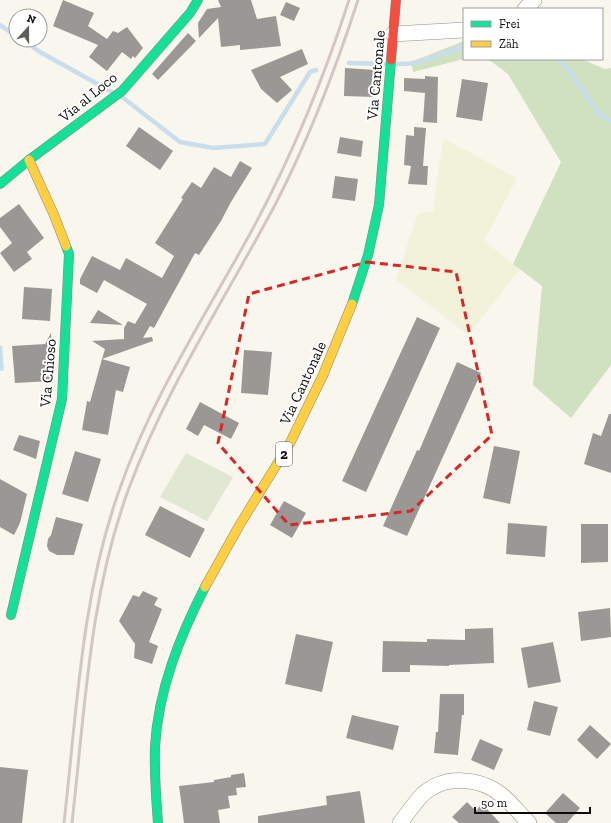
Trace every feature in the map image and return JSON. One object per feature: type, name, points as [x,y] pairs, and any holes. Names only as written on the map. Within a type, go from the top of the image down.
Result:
[{"type":"main road","name":"Via al Loco","points":[[0,184],[29,160],[118,94],[190,13],[198,0]]},
{"type":"main road","name":"Via Cantonale","points":[[158,823],[154,783],[154,757],[160,702],[176,647],[198,597],[232,537],[287,449],[336,347],[353,304],[366,262],[376,224],[380,193],[396,0]]},
{"type":"main road","name":"Via Chioso","points":[[10,615],[62,399],[69,254],[29,160]]},
{"type":"street","points":[[526,8],[534,0]]},
{"type":"street","points":[[393,41],[463,30]]},
{"type":"street","points":[[400,823],[421,797],[430,790],[444,783],[457,780],[472,781],[484,784],[494,789],[504,797],[529,823]]},
{"type":"highlighted area","points":[[367,262],[456,272],[492,435],[411,511],[289,525],[218,443],[249,294]]},
{"type":"green space","points":[[463,41],[463,59],[413,72],[411,62]]},
{"type":"green space","points":[[489,60],[583,60],[605,69],[611,68],[611,365],[571,418],[533,385],[542,286],[513,264],[561,162],[508,74]]},
{"type":"green space","points":[[443,138],[517,178],[484,241],[520,269],[468,335],[396,280],[418,213],[433,212]]},
{"type":"green space","points":[[186,453],[233,477],[207,521],[160,497]]},
{"type":"water","points":[[0,346],[2,346],[4,370],[0,371]]},
{"type":"building","points":[[63,0],[94,13],[88,26],[107,39],[113,31],[118,33],[127,27],[143,48],[135,58],[133,56],[131,59],[122,52],[107,71],[89,57],[98,45],[53,26]]},
{"type":"building","points":[[218,0],[251,0],[257,19],[276,16],[281,46],[240,50],[240,45],[221,47],[218,18],[199,38],[198,23],[207,9],[221,7]]},
{"type":"building","points":[[286,2],[300,8],[294,21],[280,15]]},
{"type":"building","points":[[188,33],[196,41],[158,80],[152,74]]},
{"type":"building","points":[[302,49],[308,64],[280,77],[292,90],[277,103],[261,89],[251,70]]},
{"type":"building","points":[[345,68],[376,70],[374,97],[344,96]]},
{"type":"building","points":[[425,76],[438,77],[437,123],[423,122],[425,93],[404,91],[404,78],[425,79]]},
{"type":"building","points":[[462,79],[488,83],[482,121],[456,117]]},
{"type":"building","points":[[139,127],[173,151],[160,170],[126,146]]},
{"type":"building","points":[[414,127],[426,128],[423,166],[428,166],[427,185],[408,184],[411,166],[404,165],[406,135],[414,136]]},
{"type":"building","points":[[340,137],[363,141],[361,157],[337,153]]},
{"type":"building","points":[[240,161],[252,168],[199,255],[195,253],[154,328],[150,326],[143,338],[152,337],[153,341],[102,359],[105,349],[92,341],[124,339],[124,328],[128,321],[135,324],[147,304],[104,280],[97,293],[80,284],[80,279],[92,256],[120,270],[126,258],[162,278],[174,256],[155,243],[183,199],[181,198],[192,182],[201,188],[214,167],[231,177]]},
{"type":"building","points":[[335,176],[358,179],[355,201],[332,198]]},
{"type":"building","points":[[19,204],[44,238],[27,252],[32,259],[14,272],[0,253],[12,243],[0,227],[0,218]]},
{"type":"building","points":[[24,287],[52,289],[50,321],[22,319]]},
{"type":"building","points":[[98,310],[123,325],[90,323]]},
{"type":"building","points":[[417,317],[440,328],[366,492],[342,481]]},
{"type":"building","points":[[51,333],[51,381],[15,383],[12,346],[45,344]]},
{"type":"building","points":[[244,350],[272,352],[268,395],[241,393]]},
{"type":"building","points":[[102,359],[130,367],[123,392],[116,390],[108,435],[82,430],[87,401],[90,402]]},
{"type":"building","points":[[457,362],[481,373],[407,536],[383,526],[417,450],[419,451]]},
{"type":"building","points":[[200,402],[239,423],[231,439],[204,425],[198,436],[186,429]]},
{"type":"building","points":[[609,414],[611,414],[611,473],[584,464],[593,433],[601,436]]},
{"type":"building","points":[[19,435],[40,441],[36,459],[13,450]]},
{"type":"building","points":[[494,446],[520,451],[510,504],[483,498]]},
{"type":"building","points":[[75,451],[101,459],[88,502],[62,494]]},
{"type":"building","points":[[0,479],[27,494],[20,523],[14,535],[0,527]]},
{"type":"building","points":[[284,501],[306,513],[292,538],[270,525]]},
{"type":"building","points":[[160,506],[205,529],[190,558],[145,535]]},
{"type":"building","points":[[56,517],[83,524],[74,555],[57,555],[49,551],[47,546],[48,539],[51,535]]},
{"type":"building","points":[[508,523],[547,526],[545,557],[506,554]]},
{"type":"building","points":[[581,524],[608,524],[608,562],[581,563]]},
{"type":"building","points":[[143,591],[158,598],[154,605],[162,609],[149,642],[158,646],[152,664],[134,658],[135,644],[119,621],[133,595],[139,597]]},
{"type":"building","points":[[610,608],[611,637],[581,641],[578,612]]},
{"type":"building","points":[[493,628],[494,663],[449,666],[410,665],[410,672],[382,672],[383,641],[427,642],[427,639],[465,640],[465,629]]},
{"type":"building","points":[[296,634],[333,642],[322,692],[285,684]]},
{"type":"building","points":[[553,642],[561,682],[528,688],[521,648]]},
{"type":"building","points":[[440,694],[464,694],[464,715],[462,715],[458,755],[434,753],[436,732],[438,732]]},
{"type":"building","points":[[534,701],[558,707],[550,736],[527,730]]},
{"type":"building","points":[[352,715],[399,726],[393,750],[346,738]]},
{"type":"building","points":[[590,725],[611,744],[597,759],[577,740]]},
{"type":"building","points":[[480,739],[503,749],[494,770],[471,760]]},
{"type":"building","points":[[0,767],[28,770],[22,823],[0,823]]},
{"type":"building","points":[[244,773],[246,787],[236,788],[237,795],[228,796],[230,808],[218,810],[220,823],[184,823],[179,786],[214,782],[214,780]]},
{"type":"building","points":[[360,791],[365,823],[258,823],[258,816],[327,805],[326,796]]},
{"type":"building","points":[[563,793],[580,808],[567,823],[556,823],[545,813]]},
{"type":"building","points":[[467,802],[476,811],[480,806],[482,808],[484,806],[500,823],[459,823],[452,817]]},
{"type":"waterway","points":[[0,25],[8,30]]},
{"type":"waterway","points":[[397,64],[423,61],[463,47]]},
{"type":"waterway","points":[[34,48],[112,92]]},
{"type":"waterway","points":[[558,60],[569,70],[598,113],[611,121]]},
{"type":"waterway","points":[[349,63],[385,64]]},
{"type":"waterway","points":[[122,97],[180,142],[213,148],[265,144],[310,72],[316,70]]},
{"type":"railway","points":[[64,823],[77,696],[89,612],[107,529],[120,488],[133,454],[163,389],[251,232],[280,176],[317,89],[349,0]]},
{"type":"railway","points":[[72,823],[85,696],[97,612],[105,570],[129,488],[160,415],[178,379],[275,205],[299,155],[321,104],[358,0]]},
{"type":"traffic: fast","points":[[0,184],[29,160],[122,91],[190,13],[198,0]]},
{"type":"traffic: fast","points":[[352,304],[368,255],[379,205],[391,60]]},
{"type":"traffic: fast","points":[[11,615],[62,399],[69,254],[66,246]]},
{"type":"traffic: fast","points":[[158,823],[155,785],[155,747],[161,705],[179,644],[205,587]]},
{"type":"traffic: slow","points":[[29,160],[54,215],[66,246]]},
{"type":"traffic: slow","points":[[205,587],[239,526],[290,443],[323,375],[352,304]]},
{"type":"traffic: jam","points":[[391,60],[396,0]]}]
